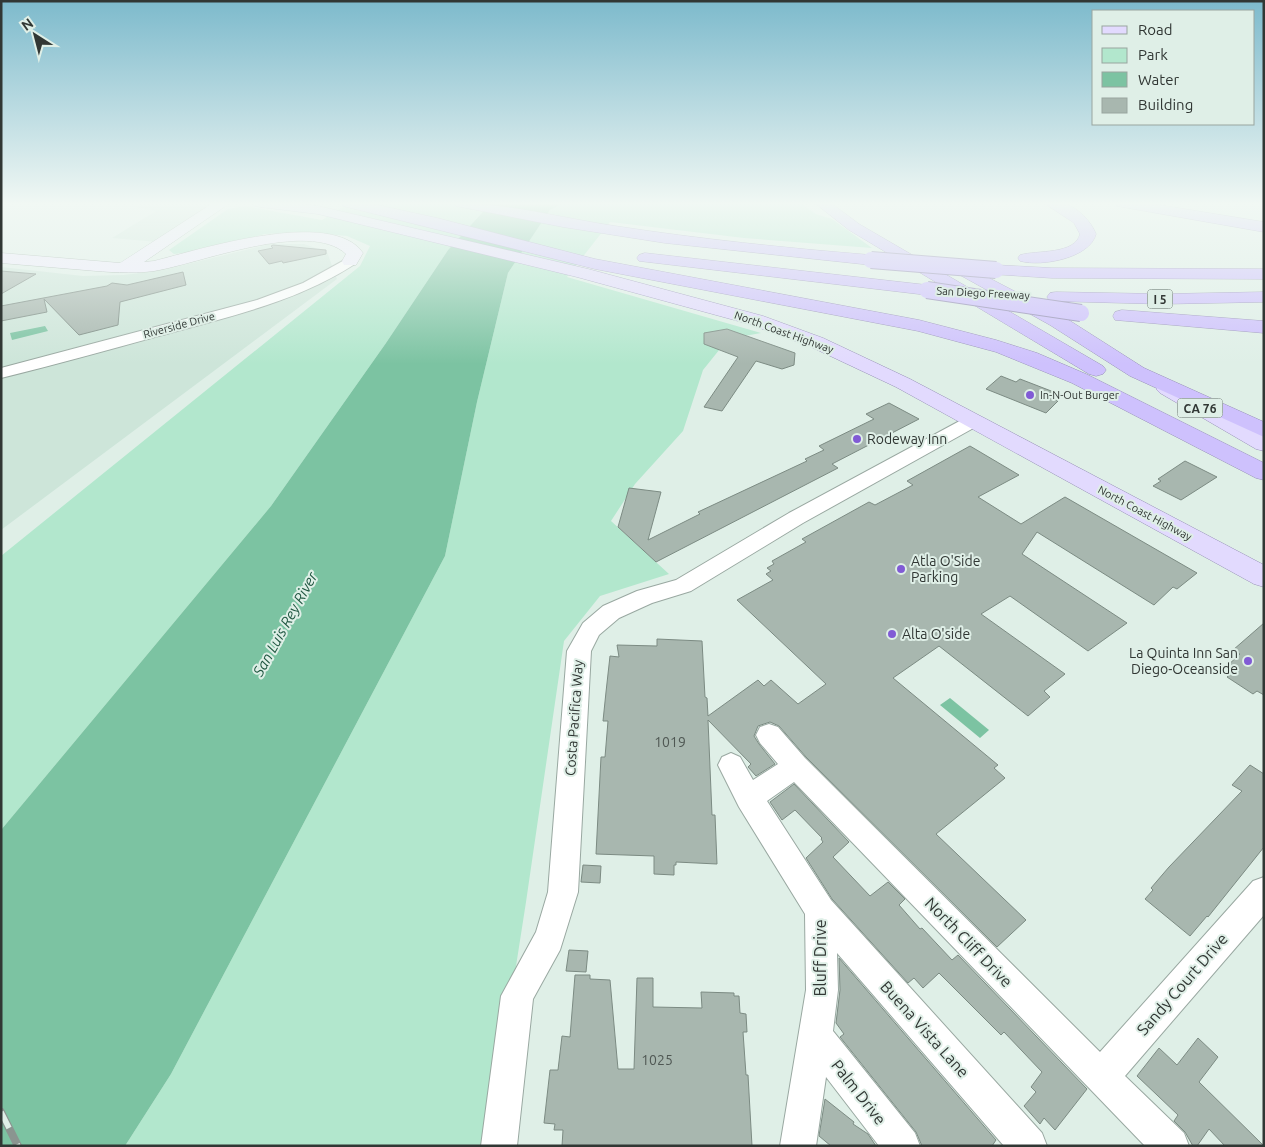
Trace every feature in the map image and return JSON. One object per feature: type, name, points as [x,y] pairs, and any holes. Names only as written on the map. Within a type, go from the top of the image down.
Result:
[{"type":"highway","points":[[565,257],[684,282],[919,326],[1028,356],[1084,380],[1222,452]]},
{"type":"highway","name":"San Diego Freeway","points":[[634,257],[927,290],[1056,297],[1162,299],[1264,297]]},
{"type":"highway","name":"San Diego Freeway","points":[[829,257],[989,265],[1052,273],[1264,274]]},
{"type":"highway","name":"CA 76","points":[[904,257],[1023,326],[1222,452],[1260,472]]},
{"type":"highway","name":"CA 76","points":[[941,257],[1057,321],[1137,372]]},
{"type":"highway","points":[[989,265],[1045,257]]},
{"type":"highway","points":[[927,290],[1081,313],[1264,327]]},
{"type":"highway","points":[[1137,372],[1264,430]]},
{"type":"main road","name":"North Coast Highway","points":[[513,257],[582,273],[756,320],[842,354],[973,421],[1264,577]]},
{"type":"main road","name":"CA 76","points":[[1137,372],[1264,444]]},
{"type":"street","points":[[123,268],[140,257]]},
{"type":"street","points":[[162,257],[190,258]]},
{"type":"street","points":[[1,258],[123,268],[154,266],[196,257]]},
{"type":"street","points":[[350,261],[352,257]]},
{"type":"street","name":"Riverside Drive","points":[[1,372],[168,329],[286,294],[324,279],[350,261]]},
{"type":"street","name":"Costa Pacifica Way","points":[[499,1146],[517,996],[549,939],[563,892],[579,651],[590,629],[611,612],[645,597],[683,586],[796,518],[973,421]]},
{"type":"street","name":"North Cliff Drive","points":[[769,735],[796,766],[1171,1146]]},
{"type":"street","name":"Bluff Drive","points":[[731,764],[820,912],[822,990],[798,1146]]},
{"type":"street","points":[[750,798],[796,766]]},
{"type":"street","name":"Sandy Court Drive","points":[[1101,1077],[1264,892]]},
{"type":"street","name":"Buena Vista Lane","points":[[820,912],[1029,1146]]},
{"type":"street","name":"Palm Drive","points":[[816,1037],[902,1146]]},
{"type":"shaded area","points":[[218,257],[329,257],[337,279],[1,530],[1,267],[83,276],[124,275],[163,270]]},
{"type":"green space","points":[[365,257],[444,257],[386,343],[271,506],[1,830],[1,556],[360,266]]},
{"type":"green space","points":[[519,257],[583,257],[567,277],[761,333],[728,339],[703,370],[683,431],[635,484],[611,521],[669,574],[600,596],[564,641],[488,1146],[125,1146],[171,1074],[445,556],[477,402],[508,273]]},
{"type":"water","name":"San Luis Rey River","points":[[444,257],[519,257],[508,273],[477,402],[445,556],[171,1074],[125,1146],[1,1146],[1,830],[271,506],[386,343]]},
{"type":"water","points":[[45,326],[48,331],[12,340],[10,333]]},
{"type":"water","points":[[950,698],[989,730],[980,738],[940,705]]},
{"type":"building","points":[[263,257],[314,257],[283,263],[282,261],[269,264]]},
{"type":"building","points":[[1,271],[36,274],[1,294]]},
{"type":"building","points":[[183,272],[186,285],[120,302],[118,325],[79,335],[44,299],[47,312],[1,321],[1,306],[107,286],[112,283],[127,285]]},
{"type":"building","points":[[727,329],[795,353],[794,365],[782,369],[756,361],[722,411],[704,407],[738,357],[704,344],[704,333]]},
{"type":"building","name":"In-N-Out Burger","points":[[1001,376],[1016,382],[1020,379],[1059,394],[1054,399],[1058,401],[1046,413],[986,389]]},
{"type":"building","points":[[889,403],[919,419],[832,464],[838,468],[656,562],[618,527],[629,488],[661,492],[648,540],[700,514],[698,512],[807,461],[805,459],[824,450],[819,446],[874,419],[866,414]]},
{"type":"building","name":"Alta O'side","points":[[970,446],[1019,475],[978,497],[1021,524],[1065,497],[1197,573],[1177,589],[1173,587],[1154,605],[1037,532],[1022,554],[1127,623],[1088,651],[1010,596],[981,614],[1065,674],[1044,691],[1050,697],[1028,716],[939,646],[893,678],[998,765],[994,768],[1005,778],[936,834],[1026,920],[997,947],[806,757],[779,726],[770,722],[758,726],[754,736],[775,764],[756,776],[748,767],[751,764],[708,720],[712,815],[715,815],[717,864],[676,862],[676,865],[674,865],[674,875],[654,874],[654,856],[596,854],[601,757],[605,757],[608,721],[603,721],[610,656],[619,657],[617,645],[657,646],[657,639],[702,641],[708,716],[758,680],[764,686],[771,680],[798,704],[826,684],[737,600],[773,580],[766,574],[771,571],[767,568],[774,564],[772,561],[806,542],[802,539],[869,502],[875,505],[913,485],[907,481]]},
{"type":"building","points":[[1185,461],[1217,477],[1181,500],[1153,486],[1161,481],[1158,479]]},
{"type":"building","name":"La Quinta Inn San Diego-Oceanside","points":[[1264,623],[1264,695],[1257,691],[1253,694],[1227,677],[1233,672],[1226,667],[1240,654],[1233,650]]},
{"type":"building","points":[[1250,765],[1264,774],[1264,847],[1208,917],[1190,936],[1145,899],[1153,890],[1151,888],[1169,867],[1242,791],[1232,785]]},
{"type":"building","points":[[794,784],[849,842],[833,857],[870,896],[888,882],[905,899],[899,905],[920,929],[922,928],[952,960],[958,955],[1087,1089],[1055,1130],[1044,1118],[1040,1124],[1024,1106],[1036,1092],[1031,1087],[1042,1072],[1004,1032],[1001,1035],[939,973],[923,988],[914,978],[908,983],[832,899],[806,858],[823,842],[822,838],[795,810],[782,820],[770,802]]},
{"type":"building","points":[[583,865],[601,866],[600,883],[581,882]]},
{"type":"building","points":[[569,950],[588,951],[586,972],[566,971]]},
{"type":"building","points":[[839,958],[996,1140],[992,1146],[922,1146],[916,1132],[840,1037],[844,1034],[836,1023],[840,990]]},
{"type":"building","points":[[575,975],[590,975],[590,979],[610,980],[618,1069],[634,1069],[637,978],[653,978],[653,1007],[702,1008],[701,992],[734,993],[734,996],[739,996],[740,1013],[746,1014],[747,1032],[743,1032],[746,1075],[748,1075],[752,1146],[562,1146],[563,1130],[554,1130],[555,1124],[544,1123],[550,1070],[558,1070],[562,1036],[570,1037]]},
{"type":"building","points":[[1198,1038],[1218,1057],[1199,1082],[1264,1146],[1225,1146],[1209,1129],[1197,1146],[1193,1146],[1185,1132],[1174,1121],[1178,1115],[1137,1076],[1159,1048],[1177,1065]]},
{"type":"building","points":[[825,1099],[854,1122],[853,1124],[868,1134],[876,1146],[831,1146],[819,1136]]},
{"type":"railway","points":[[1,1112],[18,1146]]},
{"type":"place","name":"In-N-Out Burger","points":[[1030,395]]},
{"type":"place","name":"Rodeway Inn","points":[[857,439]]},
{"type":"place","name":"Atla O'Side Parking","points":[[901,569]]},
{"type":"place","name":"Alta O'side","points":[[892,634]]},
{"type":"place","name":"La Quinta Inn San Diego-Oceanside","points":[[1248,661]]}]
